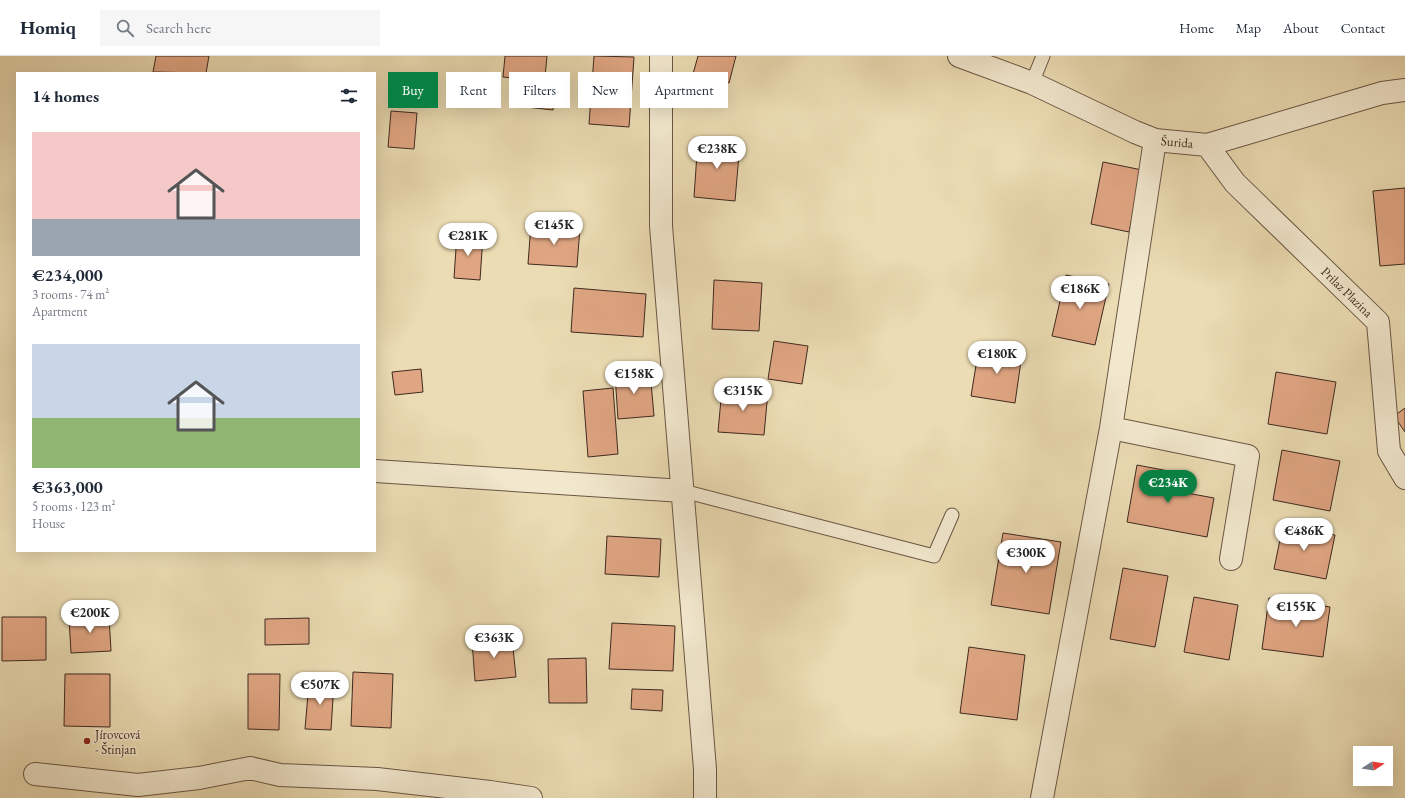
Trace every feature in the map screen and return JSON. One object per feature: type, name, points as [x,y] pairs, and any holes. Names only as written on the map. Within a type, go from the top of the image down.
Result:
[{"type":"street","points":[[661,56],[661,226],[706,769],[705,798]]},
{"type":"street","name":"Šurida","points":[[959,56],[1032,83],[1155,140],[1207,144],[1382,93],[1405,90]]},
{"type":"street","points":[[1042,798],[1111,428],[1155,140]]},
{"type":"street","name":"Prilaz Plazina","points":[[1207,144],[1234,182],[1378,322],[1389,452],[1405,478]]},
{"type":"street","points":[[1111,428],[1248,456],[1231,559]]},
{"type":"street","points":[[376,471],[683,491]]},
{"type":"street","points":[[35,774],[138,785],[199,778],[250,768],[280,775],[377,779],[531,798]]},
{"type":"lane","points":[[1032,83],[1043,56]]},
{"type":"lane","points":[[683,491],[934,556],[952,515]]},
{"type":"building","points":[[156,56],[209,56],[206,72],[153,72]]},
{"type":"building","points":[[505,56],[547,56],[545,72],[509,72],[509,78],[503,77]]},
{"type":"building","points":[[594,56],[634,57],[632,85],[632,72],[593,72]]},
{"type":"building","points":[[698,56],[736,56],[729,83],[728,72],[694,72]]},
{"type":"building","points":[[535,108],[553,108],[553,110]]},
{"type":"building","points":[[590,108],[630,108],[629,127],[589,124]]},
{"type":"building","points":[[391,111],[417,113],[414,149],[388,147]]},
{"type":"building","points":[[698,139],[740,143],[735,201],[694,197]]},
{"type":"building","points":[[1103,162],[1142,170],[1129,232],[1091,224]]},
{"type":"building","points":[[1405,188],[1405,264],[1380,266],[1373,191]]},
{"type":"building","points":[[531,224],[580,227],[577,267],[528,264]]},
{"type":"building","points":[[457,234],[483,236],[480,280],[454,278]]},
{"type":"building","points":[[1066,275],[1109,284],[1095,345],[1052,336]]},
{"type":"building","points":[[714,280],[762,283],[759,331],[712,329]]},
{"type":"building","points":[[574,288],[646,294],[643,337],[571,332]]},
{"type":"building","points":[[774,341],[808,346],[802,384],[768,379]]},
{"type":"building","points":[[979,347],[1022,354],[1015,403],[971,396]]},
{"type":"building","points":[[421,369],[423,392],[395,395],[392,372]]},
{"type":"building","points":[[650,371],[654,416],[618,419],[615,374]]},
{"type":"building","points":[[1276,372],[1336,382],[1327,434],[1268,424]]},
{"type":"building","points":[[613,388],[618,454],[588,457],[583,391]]},
{"type":"building","points":[[722,388],[768,391],[764,435],[718,432]]},
{"type":"building","points":[[1405,408],[1405,432],[1394,416]]},
{"type":"building","points":[[1282,450],[1340,461],[1330,511],[1273,500]]},
{"type":"building","points":[[1137,465],[1179,473],[1176,491],[1214,498],[1207,537],[1127,522]]},
{"type":"building","points":[[1283,525],[1335,535],[1326,579],[1274,569]]},
{"type":"building","points":[[1003,533],[1061,542],[1049,614],[991,605]]},
{"type":"building","points":[[607,536],[661,539],[659,577],[605,574]]},
{"type":"building","points":[[1123,568],[1168,576],[1155,647],[1110,639]]},
{"type":"building","points":[[1194,597],[1238,605],[1229,660],[1184,652]]},
{"type":"building","points":[[1269,598],[1330,607],[1323,657],[1262,649]]},
{"type":"building","points":[[109,616],[111,651],[71,653],[69,618]]},
{"type":"building","points":[[2,617],[46,617],[46,660],[2,661]]},
{"type":"building","points":[[309,618],[309,644],[265,645],[265,619]]},
{"type":"building","points":[[612,623],[675,626],[673,671],[609,669]]},
{"type":"building","points":[[512,638],[516,677],[475,681],[472,641]]},
{"type":"building","points":[[969,647],[1025,655],[1017,720],[960,713]]},
{"type":"building","points":[[586,658],[587,703],[549,703],[548,659]]},
{"type":"building","points":[[353,672],[393,674],[391,728],[351,726]]},
{"type":"building","points":[[65,674],[110,674],[110,727],[64,726]]},
{"type":"building","points":[[248,674],[280,674],[279,730],[248,729]]},
{"type":"building","points":[[309,682],[334,683],[331,730],[305,729]]},
{"type":"building","points":[[632,689],[663,690],[662,711],[631,709]]},
{"type":"place","name":"Jírovcová - Štinjan","points":[[87,741]]}]
